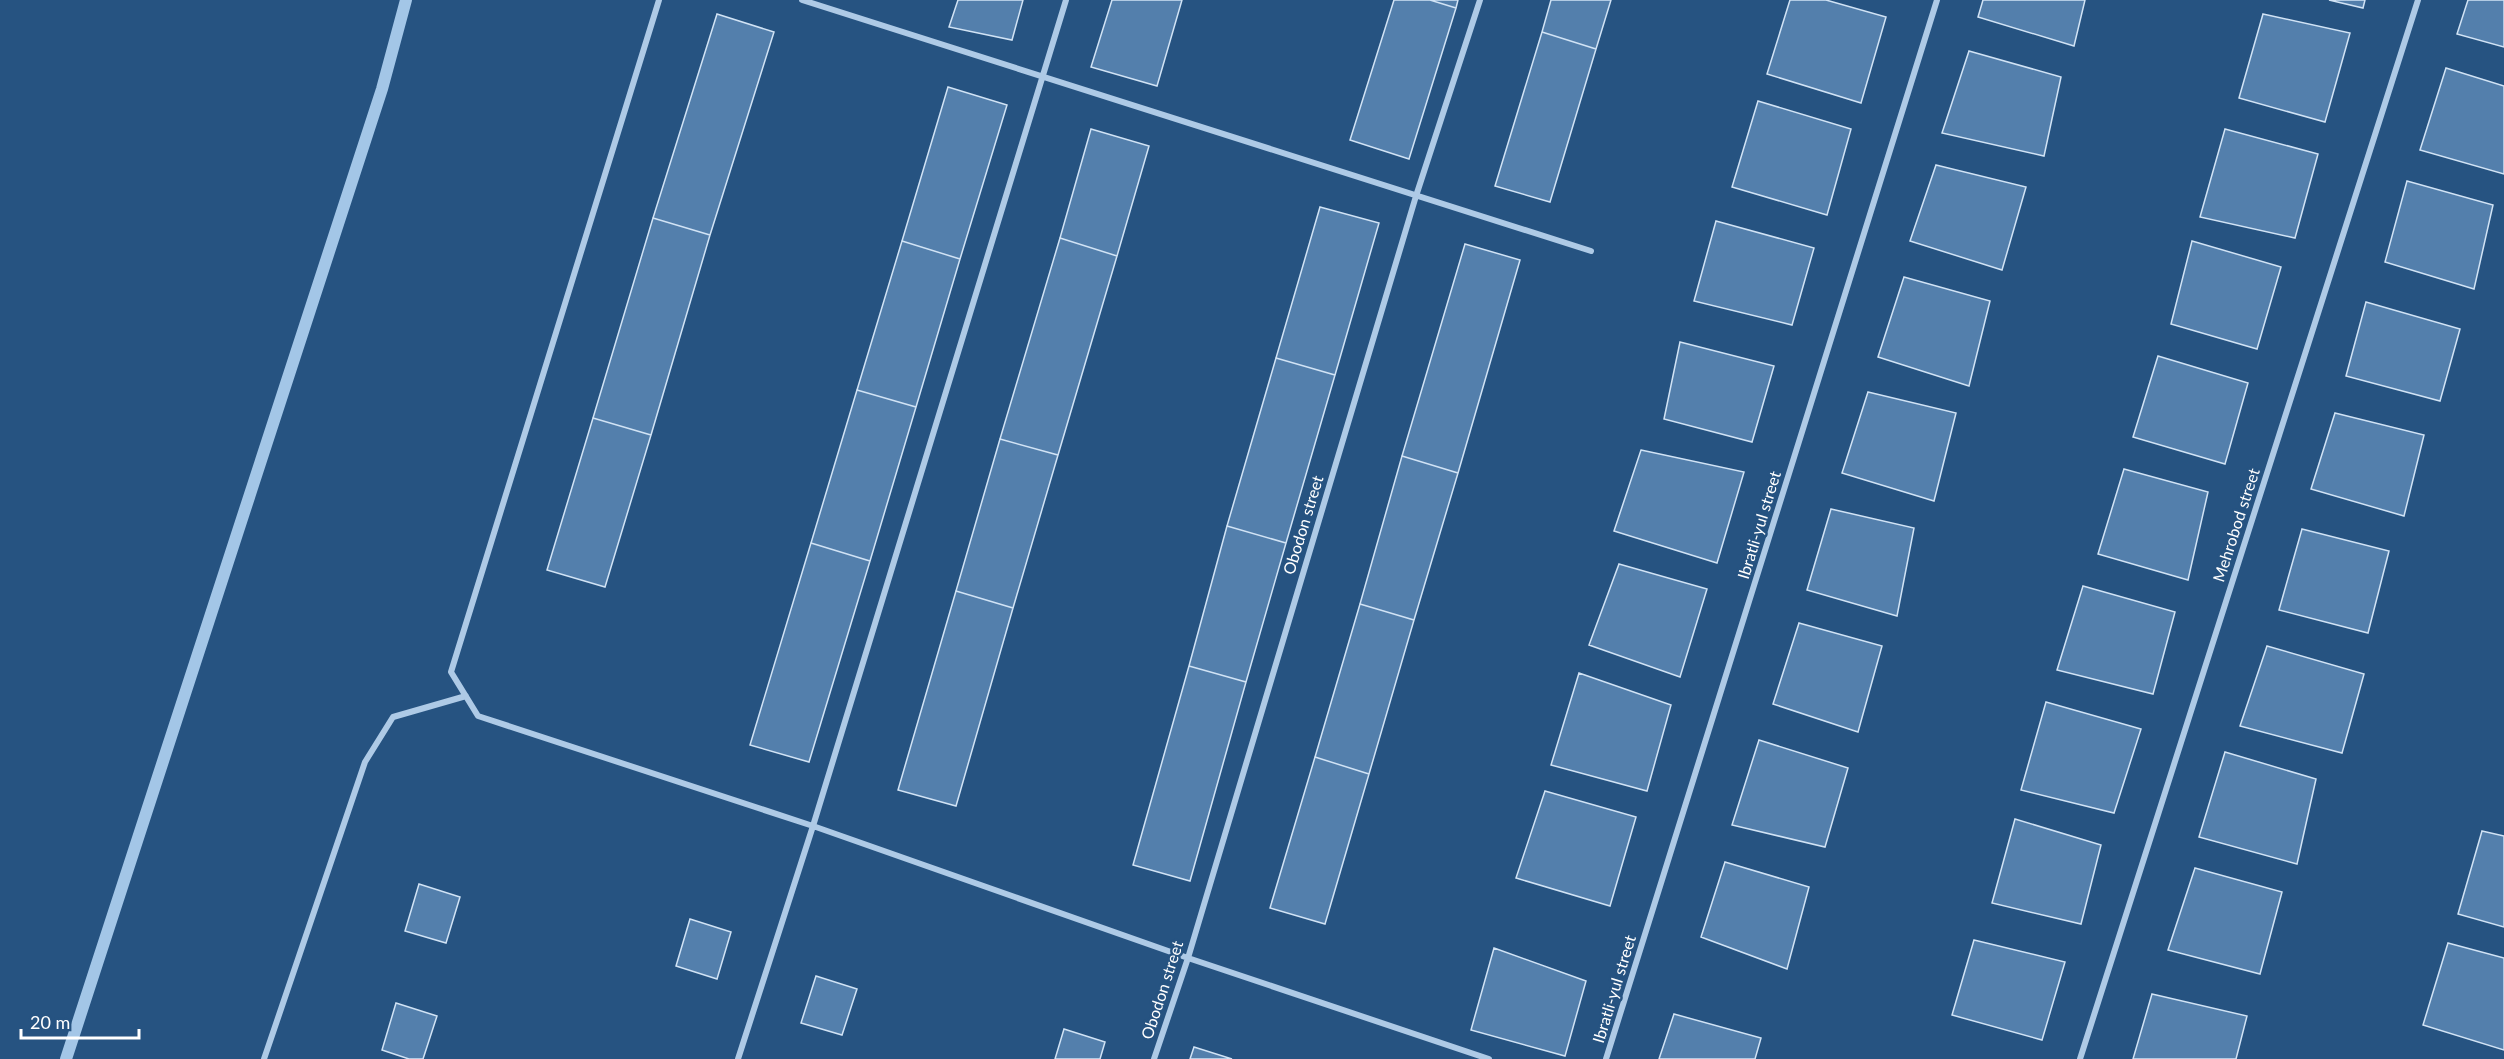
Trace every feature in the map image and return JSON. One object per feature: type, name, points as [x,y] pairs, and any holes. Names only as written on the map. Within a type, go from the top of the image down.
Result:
[{"type":"street","points":[[659,0],[451,672],[478,716],[813,826],[1188,958],[1490,1059]]},
{"type":"street","points":[[802,0],[1591,251]]},
{"type":"street","points":[[738,1059],[813,826],[1066,0]]},
{"type":"street","name":"Obodon street","points":[[1154,1059],[1188,958],[1416,196],[1480,0]]},
{"type":"street","name":"Ibratli-yul street","points":[[1606,1059],[1937,0]]},
{"type":"street","name":"Mehrobod street","points":[[2080,1059],[2418,0]]},
{"type":"street","points":[[264,1059],[365,762],[393,717],[466,696]]},
{"type":"building","points":[[958,0],[1023,0],[1012,40],[949,27]]},
{"type":"building","points":[[1112,0],[1182,0],[1157,86],[1091,67]]},
{"type":"building","points":[[1394,0],[1430,0],[1456,8],[1409,159],[1350,140]]},
{"type":"building","points":[[1430,0],[1458,0],[1456,8]]},
{"type":"building","points":[[1551,0],[1611,0],[1596,49],[1542,32]]},
{"type":"building","points":[[1790,0],[1826,0],[1886,17],[1861,103],[1767,74]]},
{"type":"building","points":[[1983,0],[2085,0],[2074,46],[1978,17]]},
{"type":"building","points":[[2329,0],[2365,0],[2363,8]]},
{"type":"building","points":[[2468,0],[2504,0],[2504,47],[2457,34]]},
{"type":"building","points":[[717,14],[774,32],[710,235],[653,218]]},
{"type":"building","points":[[2263,14],[2350,33],[2325,122],[2239,98]]},
{"type":"building","points":[[1542,32],[1596,49],[1550,202],[1495,186]]},
{"type":"building","points":[[1969,51],[2061,77],[2044,156],[1942,133]]},
{"type":"building","points":[[2446,68],[2504,86],[2504,174],[2420,150]]},
{"type":"building","points":[[948,87],[1007,105],[960,259],[902,241]]},
{"type":"building","points":[[1758,101],[1851,129],[1827,215],[1732,187]]},
{"type":"building","points":[[1091,129],[1149,146],[1117,256],[1060,238]]},
{"type":"building","points":[[2225,129],[2318,154],[2295,238],[2200,217]]},
{"type":"building","points":[[1936,165],[2026,187],[2002,270],[1910,241]]},
{"type":"building","points":[[2407,181],[2493,205],[2474,289],[2385,262]]},
{"type":"building","points":[[1320,207],[1379,223],[1335,375],[1276,358]]},
{"type":"building","points":[[653,218],[710,235],[651,435],[593,418]]},
{"type":"building","points":[[1716,221],[1814,248],[1792,325],[1694,301]]},
{"type":"building","points":[[1060,238],[1117,256],[1058,455],[1000,439]]},
{"type":"building","points":[[902,241],[960,259],[916,407],[857,390]]},
{"type":"building","points":[[2192,241],[2281,267],[2257,349],[2171,324]]},
{"type":"building","points":[[1465,244],[1520,260],[1458,473],[1402,456]]},
{"type":"building","points":[[1904,277],[1990,301],[1969,386],[1878,357]]},
{"type":"building","points":[[2366,302],[2460,329],[2440,401],[2346,376]]},
{"type":"building","points":[[1680,342],[1774,366],[1752,442],[1664,419]]},
{"type":"building","points":[[2158,356],[2248,383],[2225,464],[2133,437]]},
{"type":"building","points":[[1276,358],[1335,375],[1286,543],[1227,526]]},
{"type":"building","points":[[857,390],[916,407],[870,561],[811,543]]},
{"type":"building","points":[[1868,392],[1956,413],[1934,501],[1842,473]]},
{"type":"building","points":[[2335,413],[2424,435],[2404,516],[2311,489]]},
{"type":"building","points":[[593,418],[651,435],[605,587],[547,570]]},
{"type":"building","points":[[1000,439],[1058,455],[1013,608],[956,591]]},
{"type":"building","points":[[1641,450],[1744,472],[1717,563],[1614,531]]},
{"type":"building","points":[[1402,456],[1458,473],[1414,620],[1360,604]]},
{"type":"building","points":[[2124,469],[2208,492],[2188,580],[2098,554]]},
{"type":"building","points":[[1831,509],[1914,528],[1897,616],[1807,590]]},
{"type":"building","points":[[1227,526],[1286,543],[1246,682],[1189,666]]},
{"type":"building","points":[[2302,529],[2389,551],[2368,633],[2279,610]]},
{"type":"building","points":[[811,543],[870,561],[809,762],[750,745]]},
{"type":"building","points":[[1619,564],[1707,589],[1680,677],[1589,645]]},
{"type":"building","points":[[2083,586],[2175,612],[2153,694],[2057,670]]},
{"type":"building","points":[[956,591],[1013,608],[956,806],[898,790]]},
{"type":"building","points":[[1360,604],[1414,620],[1369,774],[1315,757]]},
{"type":"building","points":[[1799,623],[1882,646],[1858,732],[1773,704]]},
{"type":"building","points":[[2267,646],[2364,674],[2342,753],[2240,726]]},
{"type":"building","points":[[1189,666],[1246,682],[1190,881],[1133,865]]},
{"type":"building","points":[[1579,673],[1671,705],[1647,791],[1551,765]]},
{"type":"building","points":[[2046,702],[2141,729],[2114,813],[2021,790]]},
{"type":"building","points":[[1759,740],[1848,768],[1825,847],[1732,825]]},
{"type":"building","points":[[2225,752],[2316,779],[2297,864],[2199,837]]},
{"type":"building","points":[[1315,757],[1369,774],[1325,924],[1270,908]]},
{"type":"building","points":[[1545,791],[1636,817],[1610,906],[1516,878]]},
{"type":"building","points":[[2015,819],[2101,845],[2081,924],[1992,903]]},
{"type":"building","points":[[2482,831],[2504,836],[2504,927],[2458,914]]},
{"type":"building","points":[[1725,862],[1809,887],[1787,969],[1701,937]]},
{"type":"building","points":[[2195,868],[2282,892],[2260,974],[2168,950]]},
{"type":"building","points":[[419,884],[460,897],[446,943],[405,931]]},
{"type":"building","points":[[690,919],[731,932],[717,979],[676,966]]},
{"type":"building","points":[[1974,940],[2065,962],[2042,1040],[1952,1015]]},
{"type":"building","points":[[2448,943],[2504,958],[2504,1050],[2423,1025]]},
{"type":"building","points":[[1494,948],[1586,981],[1565,1056],[1471,1030]]},
{"type":"building","points":[[816,976],[857,989],[842,1035],[801,1023]]},
{"type":"building","points":[[2152,994],[2247,1016],[2236,1059],[2133,1059]]},
{"type":"building","points":[[396,1003],[437,1016],[423,1059],[409,1059],[382,1050]]},
{"type":"building","points":[[1674,1014],[1761,1038],[1755,1059],[1659,1059]]},
{"type":"building","points":[[1064,1029],[1105,1042],[1100,1059],[1055,1059]]},
{"type":"building","points":[[1194,1047],[1232,1059],[1190,1059]]},
{"type":"waterway","points":[[66,1059],[382,89],[406,0]]}]
